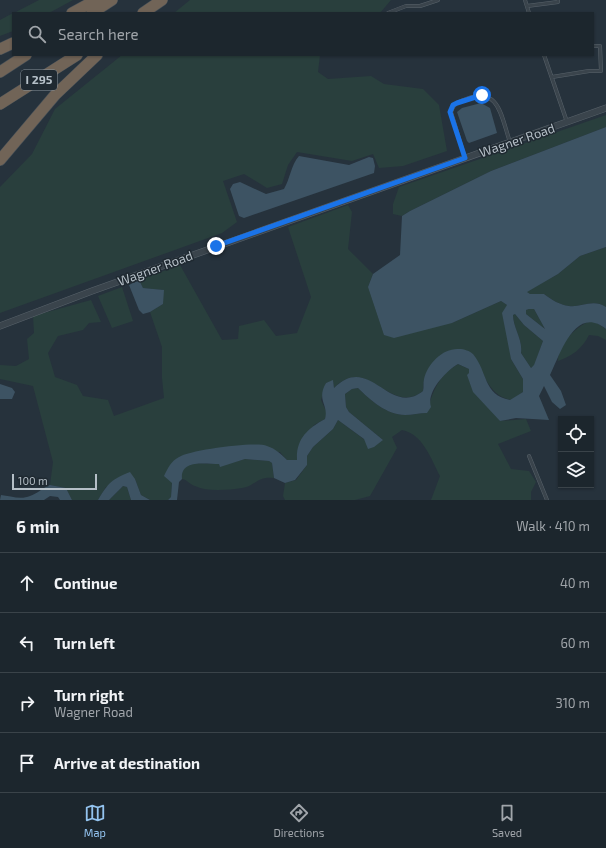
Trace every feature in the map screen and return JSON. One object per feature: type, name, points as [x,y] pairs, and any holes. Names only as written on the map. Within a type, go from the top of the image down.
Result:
[{"type":"highway","points":[[74,12],[96,0]]},
{"type":"highway","points":[[94,12],[112,0]]},
{"type":"highway","points":[[144,12],[162,0]]},
{"type":"highway","points":[[0,49],[12,43]]},
{"type":"highway","name":"I 295","points":[[0,72],[24,56]]},
{"type":"highway","name":"I 295","points":[[0,104],[75,56]]},
{"type":"highway","points":[[0,160],[55,95],[96,56]]},
{"type":"street","name":"Wagner Road","points":[[0,326],[92,291],[606,108]]},
{"type":"lane","points":[[391,12],[406,6],[420,6],[438,0]]},
{"type":"lane","points":[[525,0],[529,12]]},
{"type":"lane","points":[[527,6],[558,2],[558,0]]},
{"type":"lane","points":[[401,8],[402,12]]},
{"type":"lane","points":[[594,46],[606,46]]},
{"type":"lane","points":[[600,46],[601,71]]},
{"type":"lane","points":[[544,56],[567,122]]},
{"type":"lane","points":[[552,77],[589,71],[606,72]]},
{"type":"lane","points":[[465,158],[450,112],[453,105],[477,95],[488,96],[496,103],[510,142]]},
{"type":"lane","points":[[529,456],[547,500]]},
{"type":"green space","points":[[39,0],[73,0],[51,12],[16,12]]},
{"type":"green space","points":[[190,0],[391,0],[381,12],[175,12]]},
{"type":"green space","points":[[12,14],[12,31],[0,36],[0,20]]},
{"type":"green space","points":[[121,56],[320,56],[318,72],[328,79],[371,76],[384,84],[423,89],[439,105],[447,151],[403,166],[379,168],[373,154],[352,161],[297,152],[288,165],[282,184],[267,188],[244,174],[223,181],[237,222],[222,233],[0,313],[0,187],[32,154],[55,109]]},
{"type":"green space","points":[[606,115],[606,127],[491,171],[402,216],[393,214],[393,204],[399,187]]},
{"type":"green space","points":[[348,205],[352,212],[348,249],[373,274],[368,287],[452,323],[501,301],[507,305],[511,359],[523,379],[523,392],[511,400],[496,393],[491,388],[472,353],[424,379],[423,391],[411,397],[400,397],[368,380],[358,377],[346,379],[334,388],[333,381],[326,383],[321,400],[327,413],[325,419],[314,425],[298,460],[287,460],[280,452],[180,456],[172,483],[171,497],[168,500],[150,500],[141,495],[135,479],[106,487],[98,500],[72,500],[66,488],[50,485],[53,462],[33,386],[0,379],[0,365],[16,366],[29,359],[27,339],[34,333],[33,316],[91,300],[101,322],[89,323],[83,330],[58,336],[48,353],[55,377],[77,385],[83,396],[108,400],[114,416],[164,398],[162,378],[162,347],[150,312],[163,304],[163,290],[143,288],[139,280],[180,265],[222,340],[238,339],[239,326],[264,320],[276,336],[297,333],[311,297],[288,227]]},
{"type":"green space","points":[[606,247],[606,307],[596,303],[573,306],[566,305],[556,302],[544,294],[530,294],[526,292],[558,274],[580,256]]},
{"type":"green space","points":[[122,287],[133,321],[112,328],[98,296]]},
{"type":"green space","points":[[534,309],[545,329],[526,314],[526,310]]},
{"type":"green space","points":[[515,314],[524,325],[543,341],[534,366],[531,368],[521,353],[521,343],[513,320],[513,315]]},
{"type":"green space","points":[[590,321],[595,322],[606,329],[606,340],[598,336],[589,335],[576,351],[568,357],[558,361],[561,349],[568,337]]},
{"type":"green space","points":[[458,364],[469,369],[469,373],[500,421],[526,419],[531,431],[498,444],[511,469],[529,471],[536,482],[531,492],[531,500],[431,500],[440,476],[426,448],[416,436],[402,430],[392,437],[397,448],[370,496],[355,500],[285,500],[283,496],[285,483],[296,480],[307,465],[307,456],[313,447],[333,429],[338,420],[365,440],[383,440],[349,412],[346,407],[345,394],[352,389],[358,388],[373,402],[385,410],[405,415],[427,413],[431,398],[437,385],[451,368]]},
{"type":"green space","points":[[245,459],[269,461],[272,463],[274,478],[263,478],[247,487],[218,490],[200,488],[182,479],[181,473],[190,463],[219,464],[220,466]]},
{"type":"green space","points":[[123,486],[127,487],[131,500],[109,500]]},
{"type":"water","points":[[481,103],[490,108],[497,133],[469,143],[457,112],[462,108]]},
{"type":"water","points":[[606,127],[606,247],[580,256],[558,274],[527,292],[530,294],[544,294],[556,302],[566,305],[573,306],[596,303],[606,307],[606,329],[595,323],[586,323],[577,327],[564,345],[550,375],[561,391],[566,405],[560,409],[552,402],[544,386],[539,396],[549,420],[516,418],[500,421],[473,392],[467,375],[469,373],[469,369],[458,364],[438,382],[431,395],[431,407],[427,413],[405,415],[385,410],[373,402],[358,388],[352,389],[345,394],[346,407],[349,412],[383,440],[374,447],[368,449],[364,439],[338,420],[333,429],[313,447],[307,456],[307,465],[295,480],[285,483],[274,478],[272,463],[269,461],[245,459],[220,467],[219,464],[194,464],[185,468],[182,473],[182,479],[179,482],[177,500],[168,500],[171,497],[172,483],[164,476],[170,465],[185,454],[237,445],[261,445],[273,449],[287,460],[297,460],[298,446],[304,435],[325,419],[326,414],[322,398],[323,389],[326,383],[333,380],[334,388],[347,379],[358,377],[369,380],[400,397],[411,397],[423,391],[426,373],[437,358],[447,351],[461,349],[469,351],[473,354],[478,361],[490,388],[495,393],[510,400],[523,392],[523,379],[511,359],[502,313],[507,305],[501,301],[452,323],[394,338],[384,335],[368,287],[373,274],[400,255],[402,216],[491,171]],"holes":[[[534,309],[545,329],[526,314],[526,310]],[[515,314],[524,325],[543,341],[534,365],[531,368],[521,353],[521,343],[513,320],[513,315]]]},
{"type":"water","points":[[299,156],[349,165],[369,157],[373,158],[375,166],[374,173],[244,218],[239,216],[230,189],[233,184],[240,182],[266,194],[284,189],[294,164]]},
{"type":"water","points":[[139,280],[143,288],[164,290],[163,304],[150,312],[143,314],[139,310],[129,285]]},
{"type":"water","points":[[0,384],[12,388],[15,392],[12,399],[0,399]]},
{"type":"water","points":[[130,472],[135,479],[141,495],[150,500],[131,500],[127,487],[123,486],[109,500],[98,500],[111,482]]},
{"type":"water","points":[[50,485],[66,488],[72,500],[60,500],[58,497],[50,496],[44,500],[0,500],[1,495],[19,498],[27,497]]},
{"type":"route","points":[[216,246],[465,158],[450,112],[453,105],[477,95],[482,95]]}]
